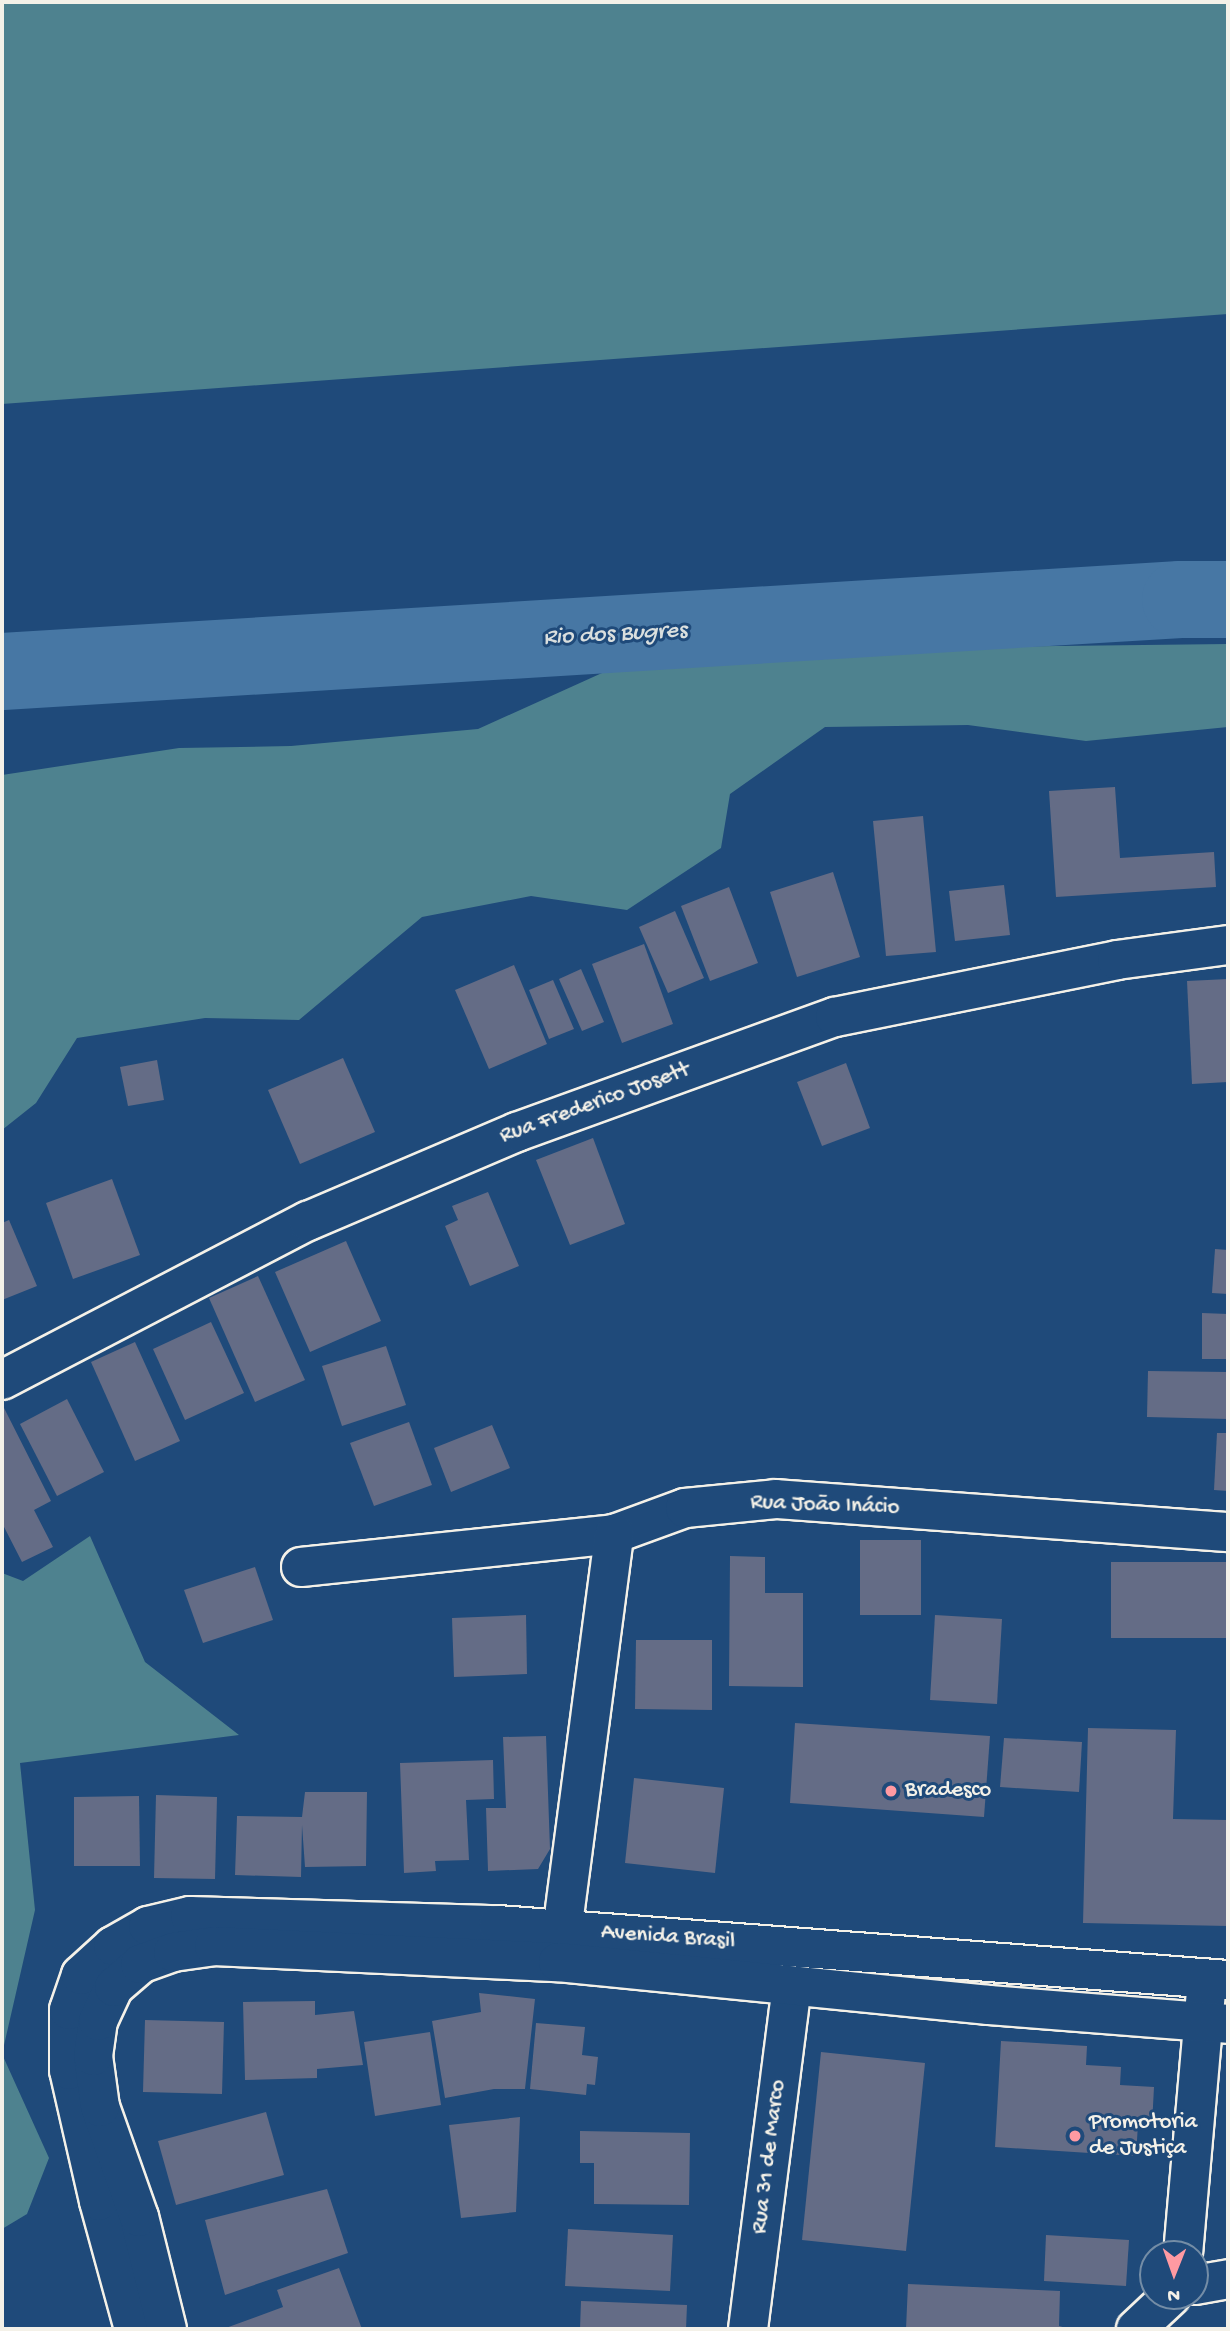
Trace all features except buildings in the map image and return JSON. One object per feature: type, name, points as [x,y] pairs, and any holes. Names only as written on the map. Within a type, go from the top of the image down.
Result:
[{"type":"street","name":"Rua Frederico Josett","points":[[2,1380],[308,1221],[517,1132],[835,1017],[1116,960],[1228,945]]},
{"type":"street","name":"Rua João Inácio","points":[[301,1567],[614,1534],[685,1508],[776,1499],[1228,1532]]},
{"type":"street","points":[[560,1946],[614,1534]]},
{"type":"street","name":"Avenida Brasil","points":[[134,2329],[99,2201],[69,2070],[69,2010],[81,1975],[113,1946],[148,1926],[190,1916],[560,1946],[1218,1980]]},
{"type":"street","name":"Avenida Brasil","points":[[167,2329],[139,2217],[100,2106],[93,2056],[98,2021],[114,1987],[140,1964],[173,1952],[214,1946],[560,1946],[792,1986],[1216,2024]]},
{"type":"street","points":[[1185,2240],[1216,2024],[1218,1980]]},
{"type":"street","name":"Rua 31 de Marco","points":[[748,2329],[792,1986]]},
{"type":"street","points":[[1209,2282],[1228,2279]]},
{"type":"street","points":[[1136,2329],[1156,2310]]},
{"type":"green space","points":[[2,2],[1228,2],[1228,314],[2,404]]},
{"type":"green space","points":[[1228,644],[1228,727],[1086,741],[968,725],[825,727],[730,794],[721,848],[627,910],[531,896],[422,917],[299,1020],[205,1018],[77,1038],[36,1103],[2,1130],[2,775],[179,748],[291,746],[478,729],[602,673],[889,648]]},
{"type":"green space","points":[[90,1536],[145,1662],[239,1735],[20,1763],[35,1910],[2,2054],[2,1573],[23,1581]]},
{"type":"green space","points":[[2,2054],[49,2158],[27,2214],[2,2229]]},
{"type":"waterway","name":"Rio dos Bugres","points":[[2,671],[1180,599],[1228,599]]},
{"type":"place","name":"Bradesco","points":[[891,1791]]},
{"type":"place","name":"Promotoria de Justiça","points":[[1075,2136]]}]
